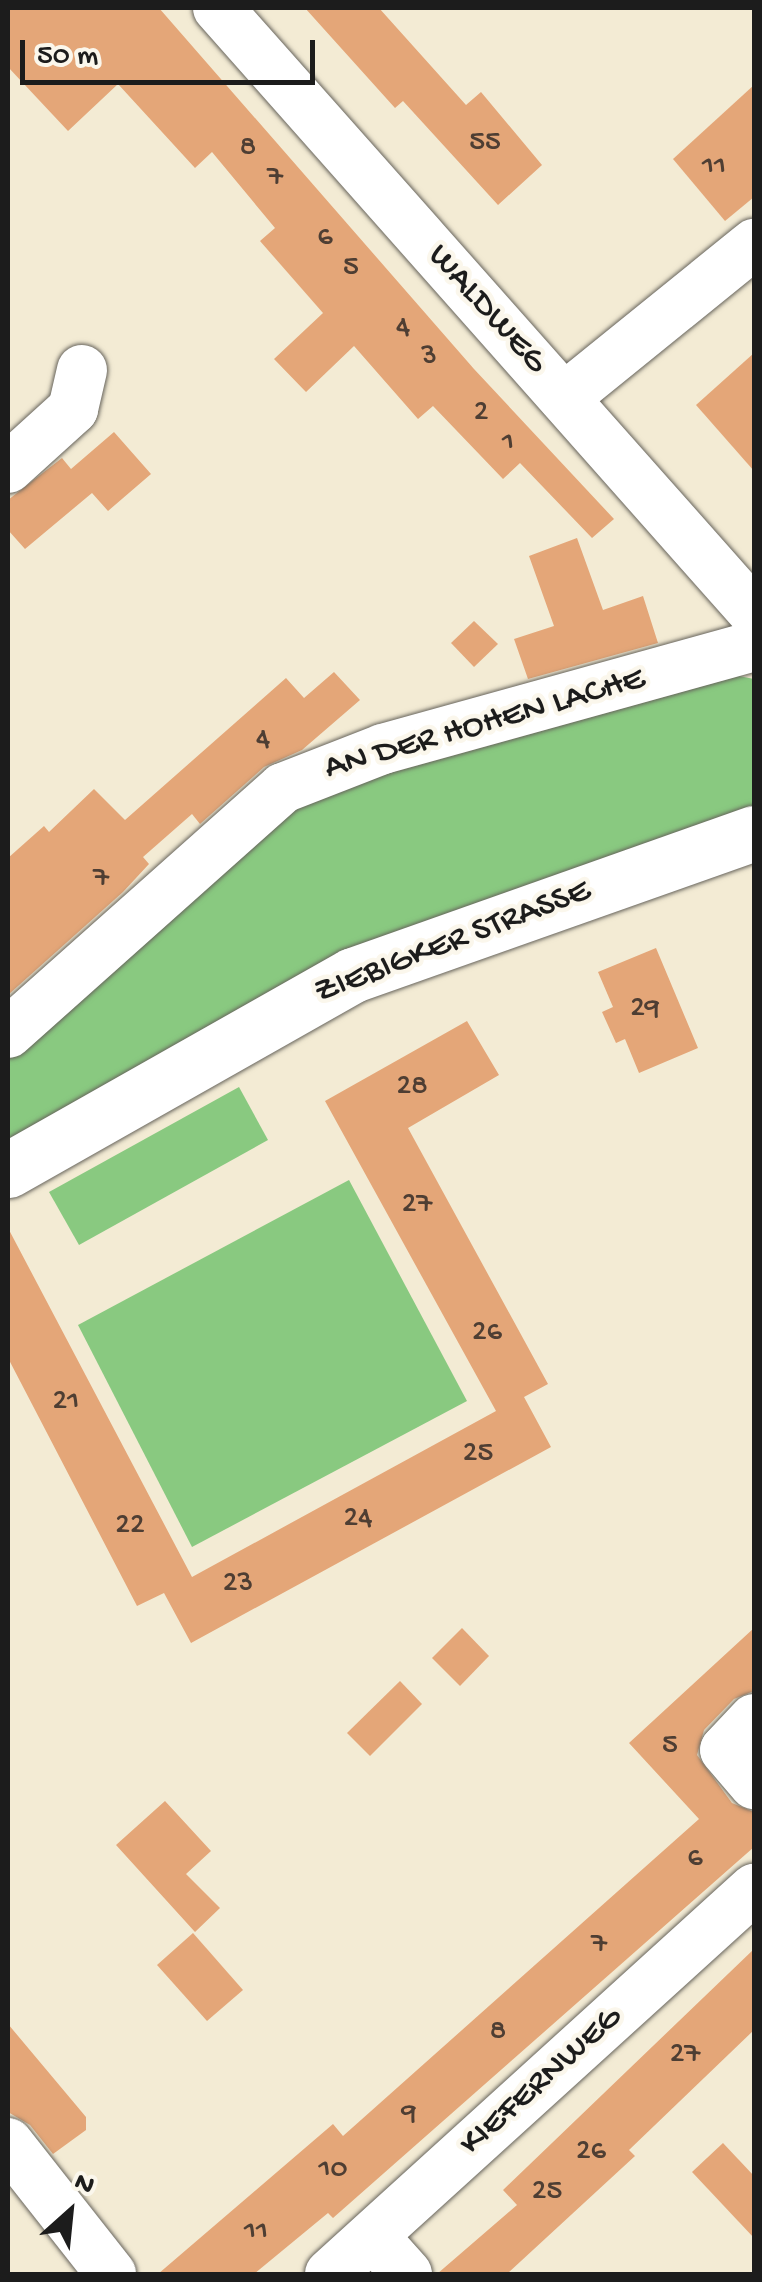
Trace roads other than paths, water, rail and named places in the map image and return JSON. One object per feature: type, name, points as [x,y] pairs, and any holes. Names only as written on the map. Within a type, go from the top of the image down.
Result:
[{"type":"main road","name":"ZIEBIGKER STRASSE","points":[[8,1170],[353,975],[754,833]]},
{"type":"street","name":"WALDWEG","points":[[218,8],[754,613]]},
{"type":"street","points":[[564,398],[754,244]]},
{"type":"street","points":[[8,468],[73,409],[82,370]]},
{"type":"street","name":"AN DER HOHEN LACHE","points":[[8,1033],[283,788],[383,749],[754,646]]},
{"type":"street","points":[[754,1719],[724,1750],[754,1784]]},
{"type":"street","name":"KIEFERNWEG","points":[[330,2274],[754,1890]]},
{"type":"street","points":[[8,2143],[111,2274]]},
{"type":"street","points":[[373,2236],[407,2274]]}]
